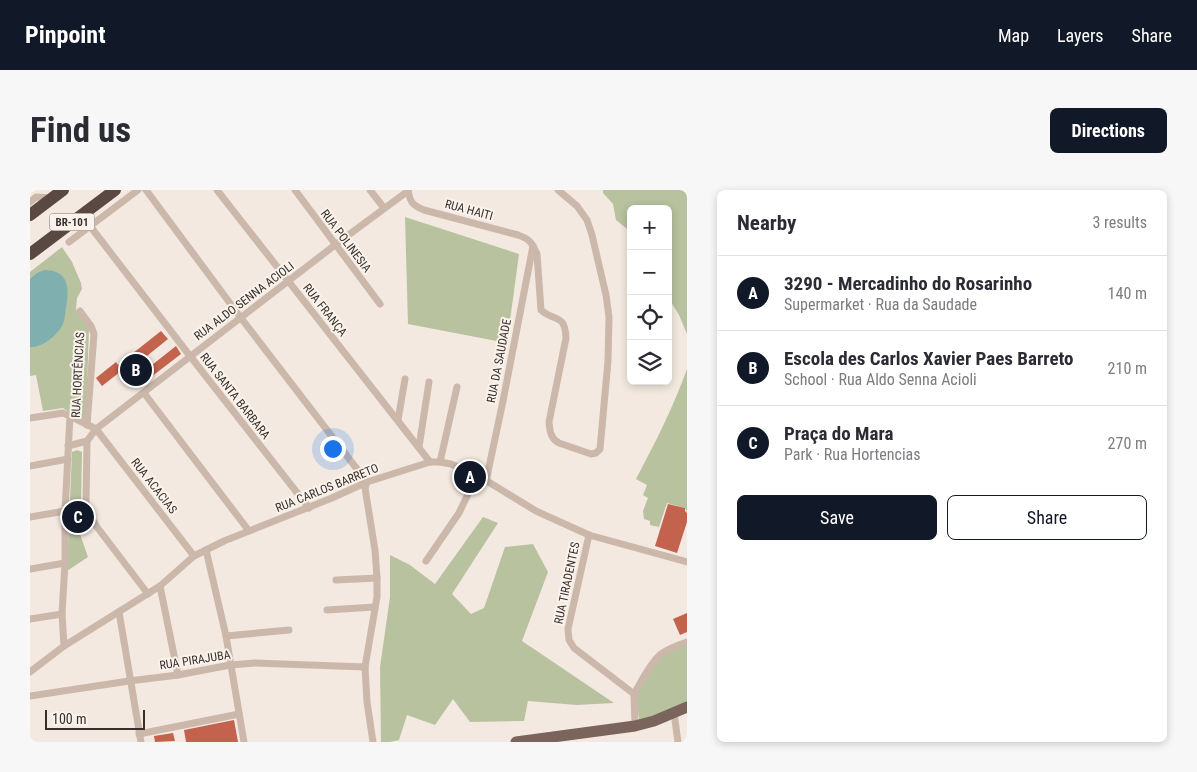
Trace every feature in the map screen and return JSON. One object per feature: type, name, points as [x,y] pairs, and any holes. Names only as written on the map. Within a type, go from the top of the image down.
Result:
[{"type":"highway","name":"BR-101","points":[[30,215],[63,190]]},
{"type":"highway","name":"BR-101","points":[[30,254],[114,190]]},
{"type":"main road","points":[[516,742],[545,740],[636,726],[654,721],[687,707]]},
{"type":"street","points":[[69,242],[138,190]]},
{"type":"street","points":[[146,190],[367,482],[365,488],[375,550],[377,578],[377,597],[365,667],[367,702],[373,742]]},
{"type":"street","name":"RUA FRANÇA","points":[[217,190],[430,462]]},
{"type":"street","name":"RUA POLINESIA","points":[[295,190],[380,304]]},
{"type":"street","points":[[370,190],[384,208]]},
{"type":"street","points":[[533,246],[537,254],[541,310],[544,313],[559,318],[566,329],[566,338],[549,422],[550,432],[555,441],[591,454],[596,453],[600,448],[608,361],[609,317],[606,295],[587,220],[577,206],[558,190]]},
{"type":"street","name":"RUA ALDO SENNA ACIOLI","points":[[87,441],[96,429],[408,191]]},
{"type":"street","name":"RUA HAITI","points":[[408,191],[411,203],[416,207],[518,235],[526,238],[533,246]]},
{"type":"street","points":[[30,202],[36,197],[52,198]]},
{"type":"street","name":"RUA SANTA BARBARA","points":[[90,226],[309,508]]},
{"type":"street","name":"RUA DA SAUDADE","points":[[486,481],[533,246]]},
{"type":"street","name":"RUA HORTÊNCIAS","points":[[80,311],[91,326],[94,334],[87,425]]},
{"type":"street","points":[[398,420],[405,379]]},
{"type":"street","points":[[418,447],[429,382]]},
{"type":"street","points":[[440,462],[457,387]]},
{"type":"street","points":[[144,393],[249,531]]},
{"type":"street","points":[[30,418],[63,414],[96,429]]},
{"type":"street","points":[[64,646],[62,614],[70,416]]},
{"type":"street","name":"RUA ACACIAS","points":[[96,429],[194,556]]},
{"type":"street","points":[[68,446],[87,441],[86,504],[90,516],[148,594]]},
{"type":"street","points":[[30,466],[68,459]]},
{"type":"street","name":"RUA CARLOS BARRETO","points":[[30,671],[64,646],[160,586],[194,556],[367,482],[430,462],[451,464],[477,474],[536,510],[589,535],[687,562]]},
{"type":"street","points":[[426,561],[459,513],[477,474]]},
{"type":"street","points":[[30,517],[66,511]]},
{"type":"street","name":"RUA TIRADENTES","points":[[589,535],[568,629],[569,640],[574,648],[634,694]]},
{"type":"street","points":[[206,550],[226,636],[244,742]]},
{"type":"street","points":[[30,570],[65,563]]},
{"type":"street","points":[[336,580],[377,578]]},
{"type":"street","points":[[160,586],[178,675]]},
{"type":"street","points":[[326,610],[375,607]]},
{"type":"street","points":[[118,612],[140,738],[239,714]]},
{"type":"street","points":[[30,619],[62,614]]},
{"type":"street","points":[[226,636],[289,630]]},
{"type":"street","points":[[636,726],[634,694],[660,655],[666,650],[687,642]]},
{"type":"street","name":"RUA PIRAJUBA","points":[[30,696],[255,663],[365,667]]},
{"type":"street","points":[[674,713],[678,742]]},
{"type":"green space","points":[[603,190],[687,190],[687,334],[672,304],[672,205],[627,205],[627,229],[616,220],[613,204],[603,193]]},
{"type":"green space","points":[[405,217],[519,254],[507,343],[408,324]]},
{"type":"green space","points":[[62,247],[72,262],[81,283],[82,289],[77,298],[76,310],[86,320],[89,328],[86,418],[81,420],[63,408],[43,411],[36,375],[30,376],[30,272]]},
{"type":"green space","points":[[687,369],[687,512],[685,508],[667,503],[659,527],[650,525],[650,521],[644,519],[643,511],[648,498],[643,495],[647,485],[636,479],[670,411]]},
{"type":"green space","points":[[77,450],[82,452],[81,503],[92,527],[80,534],[88,557],[67,571],[72,452]]},
{"type":"green space","points":[[483,517],[498,523],[452,594],[471,614],[484,608],[505,547],[533,544],[548,572],[522,641],[614,703],[577,705],[528,701],[524,721],[470,722],[453,699],[435,725],[407,715],[399,740],[381,742],[380,667],[390,597],[390,555],[410,565],[435,584]]},
{"type":"green space","points":[[687,641],[687,708],[640,725],[637,706],[634,700],[653,664],[659,657]]},
{"type":"water","points":[[44,270],[58,273],[66,281],[68,293],[64,319],[62,326],[56,334],[39,346],[30,347],[30,279]]},
{"type":"building","points":[[161,331],[168,339],[127,372],[125,368],[102,386],[96,378],[116,362],[118,365]]},
{"type":"building","points":[[176,346],[181,354],[138,387],[133,380]]},
{"type":"building","points":[[668,504],[685,508],[687,513],[687,522],[677,553],[655,546]]},
{"type":"building","points":[[687,613],[687,632],[680,635],[673,619]]},
{"type":"building","points":[[234,720],[238,742],[186,742],[184,730]]},
{"type":"building","points":[[173,733],[175,741],[155,742],[154,736]]},
{"type":"place","name":"Escola des Carlos Xavier Paes Barreto","points":[[136,370]]},
{"type":"place","name":"3290 - Mercadinho do Rosarinho","points":[[470,477]]},
{"type":"place","name":"Praça do Mara","points":[[78,517]]}]
